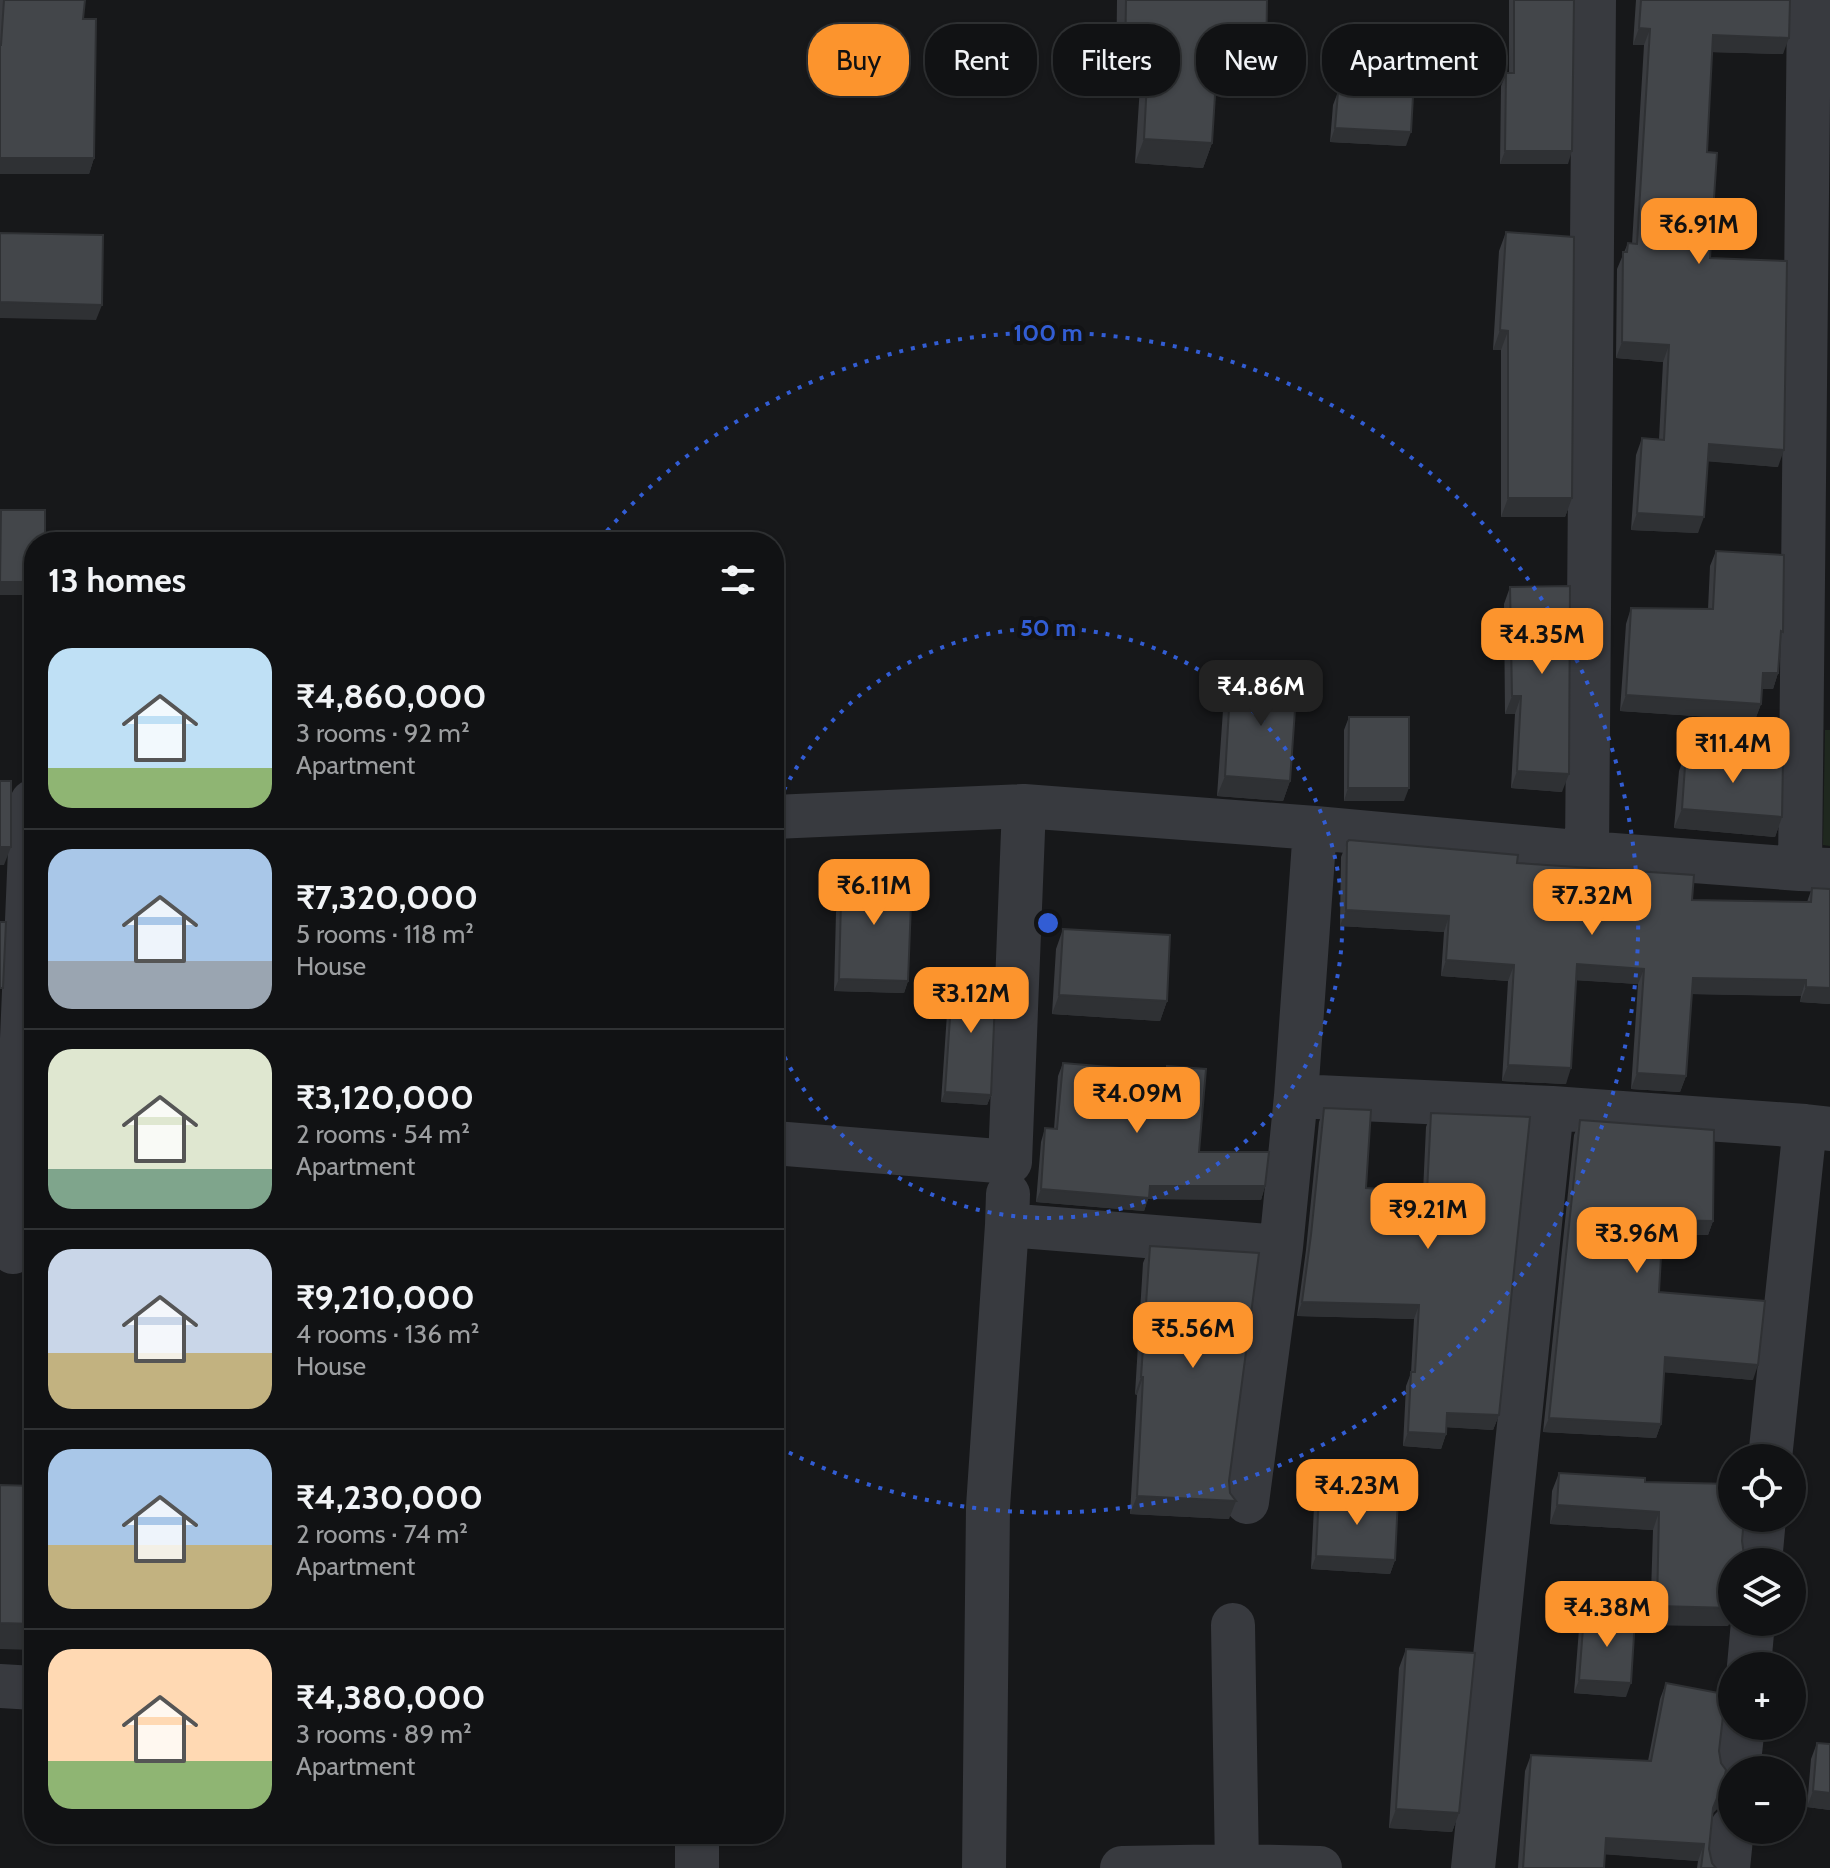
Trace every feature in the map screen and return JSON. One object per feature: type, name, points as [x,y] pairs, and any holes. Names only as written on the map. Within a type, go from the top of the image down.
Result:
[{"type":"street","points":[[1587,853],[1594,0]]},
{"type":"street","points":[[784,817],[1024,806],[1815,870],[1809,0]]},
{"type":"street","points":[[13,1252],[22,798]]},
{"type":"street","points":[[984,1868],[988,1507],[1007,1225],[1024,806]]},
{"type":"street","points":[[1247,1502],[1281,1247],[1296,1096],[1315,828]]},
{"type":"street","points":[[1296,1096],[1552,1108],[1818,1128],[1772,1444]]},
{"type":"street","points":[[1473,1868],[1552,1108]]},
{"type":"street","points":[[784,1144],[1010,1162]]},
{"type":"street","points":[[1007,1225],[1281,1247]]},
{"type":"street","points":[[1233,1625],[1237,1867]]},
{"type":"street","points":[[0,1686],[24,1687]]},
{"type":"street","points":[[697,1844],[697,1868]]},
{"type":"street","points":[[1728,1868],[1730,1844]]},
{"type":"street","points":[[1122,1868],[1320,1868]]},
{"type":"shaded area","points":[[1825,730],[1830,730],[1830,846],[1823,845]]},
{"type":"building","points":[[4,0],[85,0],[83,19],[96,19],[94,158],[0,158],[0,45]]},
{"type":"building","points":[[1126,0],[1267,0],[1267,24],[1196,24],[1196,96],[1215,96],[1212,143],[1144,139],[1146,96],[1180,96],[1180,24],[1126,24]]},
{"type":"building","points":[[1514,0],[1574,0],[1572,151],[1505,151],[1506,73],[1514,73]]},
{"type":"building","points":[[1641,0],[1790,0],[1789,38],[1713,35],[1707,152],[1717,153],[1710,258],[1787,261],[1784,450],[1709,444],[1704,517],[1637,513],[1642,438],[1664,440],[1669,345],[1622,342],[1623,252],[1627,252],[1628,243],[1637,244],[1650,29],[1639,28]]},
{"type":"building","points":[[1338,96],[1413,96],[1411,132],[1335,128]]},
{"type":"building","points":[[1506,232],[1574,237],[1572,498],[1508,498],[1508,331],[1500,330]]},
{"type":"building","points":[[0,233],[103,235],[102,305],[0,302]]},
{"type":"building","points":[[1,510],[45,510],[45,532],[24,532],[24,582],[0,582]]},
{"type":"building","points":[[1716,551],[1784,555],[1783,632],[1778,673],[1763,673],[1761,704],[1626,695],[1631,608],[1713,609]]},
{"type":"building","points":[[1570,586],[1569,774],[1517,771],[1521,696],[1512,696],[1510,587]]},
{"type":"building","points":[[1231,676],[1297,681],[1290,781],[1225,776]]},
{"type":"building","points":[[1349,717],[1409,717],[1409,788],[1348,788]]},
{"type":"building","points":[[1686,752],[1783,760],[1782,817],[1682,809]]},
{"type":"building","points":[[0,781],[11,781],[11,847],[0,847]]},
{"type":"building","points":[[1349,840],[1518,855],[1517,863],[1694,875],[1692,900],[1811,902],[1812,888],[1830,889],[1830,988],[1806,987],[1806,980],[1693,978],[1686,1076],[1637,1073],[1644,969],[1577,964],[1571,1068],[1508,1065],[1514,965],[1446,960],[1449,916],[1346,910]]},
{"type":"building","points":[[848,866],[900,869],[898,902],[911,903],[908,981],[839,979],[841,900],[846,900]]},
{"type":"building","points":[[0,922],[6,922],[3,988],[0,988]]},
{"type":"building","points":[[1063,929],[1170,935],[1167,1001],[1059,995]]},
{"type":"building","points":[[953,973],[996,977],[991,1095],[945,1092]]},
{"type":"building","points":[[1063,1063],[1167,1072],[1167,1066],[1206,1069],[1199,1152],[1269,1152],[1265,1186],[1150,1186],[1149,1198],[1041,1189],[1045,1128],[1057,1129]]},
{"type":"building","points":[[1324,1108],[1371,1110],[1366,1188],[1427,1192],[1431,1113],[1530,1117],[1499,1415],[1447,1413],[1446,1434],[1408,1432],[1419,1305],[1302,1302]]},
{"type":"building","points":[[1580,1120],[1714,1130],[1713,1221],[1663,1220],[1659,1292],[1765,1301],[1758,1365],[1665,1357],[1661,1424],[1549,1418]]},
{"type":"building","points":[[1150,1246],[1259,1253],[1229,1481],[1230,1493],[1236,1501],[1137,1496]]},
{"type":"building","points":[[1559,1473],[1645,1478],[1645,1482],[1718,1484],[1718,1532],[1743,1532],[1743,1548],[1718,1548],[1718,1608],[1657,1606],[1659,1512],[1557,1505]]},
{"type":"building","points":[[0,1485],[24,1486],[24,1624],[0,1623]]},
{"type":"building","points":[[1319,1493],[1398,1498],[1395,1560],[1316,1556]]},
{"type":"building","points":[[1584,1615],[1635,1619],[1631,1683],[1579,1680]]},
{"type":"building","points":[[1406,1649],[1475,1653],[1459,1813],[1396,1809]]},
{"type":"building","points":[[1666,1683],[1718,1693],[1718,1797],[1713,1808],[1709,1849],[1716,1868],[1701,1868],[1704,1844],[1606,1838],[1604,1868],[1523,1868],[1531,1755],[1651,1761]]},
{"type":"building","points":[[1817,1743],[1830,1744],[1830,1793],[1813,1791]]}]
